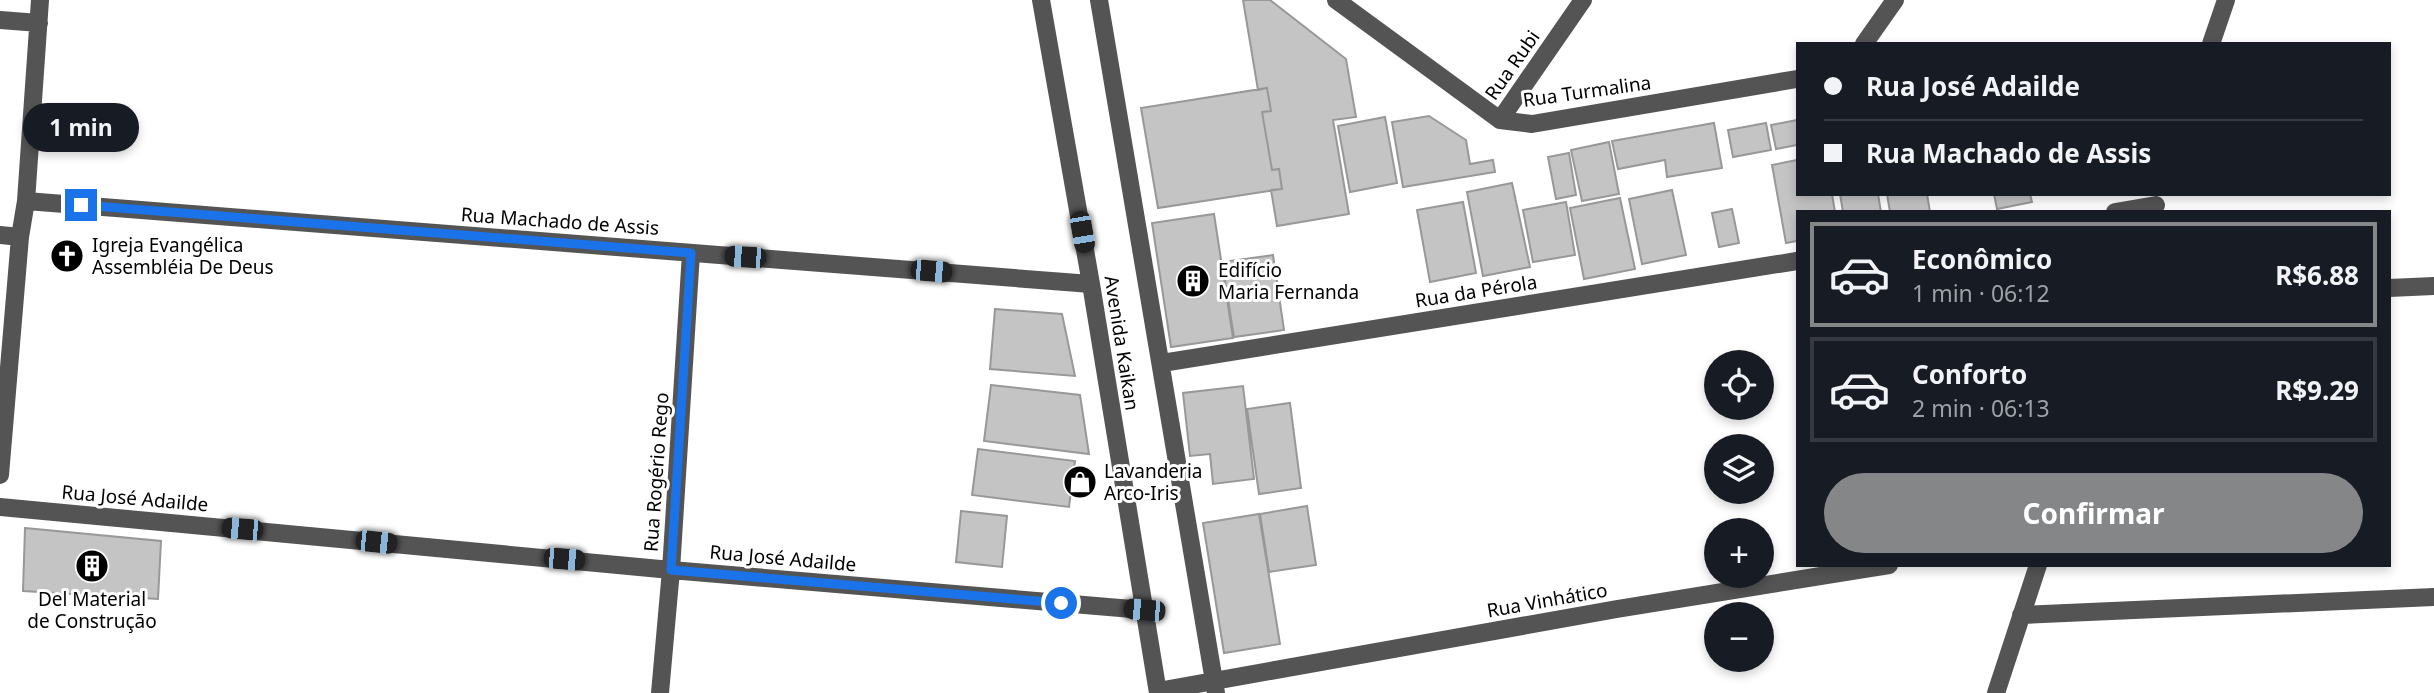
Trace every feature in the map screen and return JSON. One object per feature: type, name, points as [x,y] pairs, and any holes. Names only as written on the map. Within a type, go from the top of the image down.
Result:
[{"type":"street","points":[[0,475],[20,237],[26,201],[40,0]]},
{"type":"street","name":"Avenida Kaikan","points":[[1041,0],[1158,692]]},
{"type":"street","name":"Avenida Kaikan","points":[[1099,0],[1215,687]]},
{"type":"street","name":"Rua Turmalina","points":[[1336,0],[1500,120],[1532,124],[1796,79]]},
{"type":"street","name":"Rua Rubi","points":[[1500,120],[1583,0]]},
{"type":"street","points":[[1865,42],[1895,0]]},
{"type":"street","points":[[2212,42],[2226,0]]},
{"type":"street","points":[[0,20],[38,23]]},
{"type":"street","name":"Rua Machado de Assis","points":[[26,201],[1091,284]]},
{"type":"street","points":[[2126,210],[2157,204]]},
{"type":"street","points":[[0,235],[20,237]]},
{"type":"street","name":"Rua Rogério Rego","points":[[660,693],[671,570],[691,253]]},
{"type":"street","name":"Rua da Pérola","points":[[1162,363],[1796,261]]},
{"type":"street","points":[[2391,288],[2434,286]]},
{"type":"street","name":"Rua José Adailde","points":[[0,507],[671,570],[1144,610]]},
{"type":"street","name":"Rua Vinhático","points":[[1158,692],[1215,687],[1617,609],[1877,567]]},
{"type":"street","points":[[1996,693],[2037,567]]},
{"type":"street","points":[[2021,615],[2434,597]]},
{"type":"building","points":[[1243,0],[1270,0],[1346,59],[1356,117],[1333,120],[1349,214],[1277,226],[1271,190],[1282,189],[1279,169],[1272,170],[1262,112],[1271,111],[1267,88],[1258,90]]},
{"type":"building","points":[[1267,88],[1271,111],[1262,112],[1272,170],[1279,169],[1282,189],[1158,208],[1141,108]]},
{"type":"building","points":[[1429,116],[1466,140],[1470,164],[1493,160],[1495,172],[1403,187],[1392,122]]},
{"type":"building","points":[[1385,117],[1397,183],[1350,192],[1338,126]]},
{"type":"building","points":[[1796,120],[1796,145],[1776,149],[1771,125]]},
{"type":"building","points":[[1714,123],[1722,168],[1667,177],[1665,160],[1618,169],[1612,141]]},
{"type":"building","points":[[1766,123],[1771,150],[1733,157],[1728,130]]},
{"type":"building","points":[[1609,142],[1619,194],[1582,201],[1571,150]]},
{"type":"building","points":[[1569,153],[1576,195],[1556,199],[1548,157]]},
{"type":"building","points":[[1796,160],[1796,196],[1832,196],[1835,210],[1796,210],[1796,241],[1786,243],[1772,165]]},
{"type":"building","points":[[1512,183],[1530,267],[1483,276],[1467,192]]},
{"type":"building","points":[[1672,190],[1686,255],[1642,264],[1629,199]]},
{"type":"building","points":[[1840,196],[1878,196],[1881,210],[1843,210]]},
{"type":"building","points":[[1887,196],[1927,196],[1930,210],[1890,210]]},
{"type":"building","points":[[1994,196],[2030,196],[2032,202],[1997,209]]},
{"type":"building","points":[[1620,198],[1635,269],[1584,279],[1570,208]]},
{"type":"building","points":[[1463,202],[1476,273],[1430,282],[1417,210]]},
{"type":"building","points":[[1566,202],[1575,255],[1533,262],[1523,210]]},
{"type":"building","points":[[1732,209],[1739,243],[1719,247],[1712,213]]},
{"type":"building","name":"Edifício Maria Fernanda","points":[[1214,214],[1233,338],[1171,347],[1152,223]]},
{"type":"building","points":[[1273,255],[1284,330],[1234,337],[1222,262]]},
{"type":"building","points":[[995,309],[1062,314],[1075,376],[990,369]]},
{"type":"building","points":[[991,385],[1080,395],[1089,454],[984,441]]},
{"type":"building","points":[[1243,386],[1254,479],[1213,484],[1210,454],[1190,456],[1183,393]]},
{"type":"building","points":[[1290,403],[1301,488],[1259,494],[1247,409]]},
{"type":"building","points":[[978,449],[1075,461],[1069,507],[972,495]]},
{"type":"building","points":[[1307,506],[1316,565],[1269,572],[1260,514]]},
{"type":"building","points":[[961,511],[1007,516],[1002,567],[956,562]]},
{"type":"building","points":[[1259,514],[1280,644],[1224,653],[1203,523]]},
{"type":"building","name":"Del Material de Construção","points":[[25,528],[161,541],[158,599],[23,591]]},
{"type":"place","name":"Igreja Evangélica Assembléia De Deus","points":[[67,256]]},
{"type":"place","name":"Edifício Maria Fernanda","points":[[1193,281]]},
{"type":"place","name":"Lavanderia Arco-Iris","points":[[1080,482]]},
{"type":"place","name":"Del Material de Construção","points":[[92,566]]},
{"type":"route","points":[[81,205],[691,253],[671,570],[1061,603]]}]
